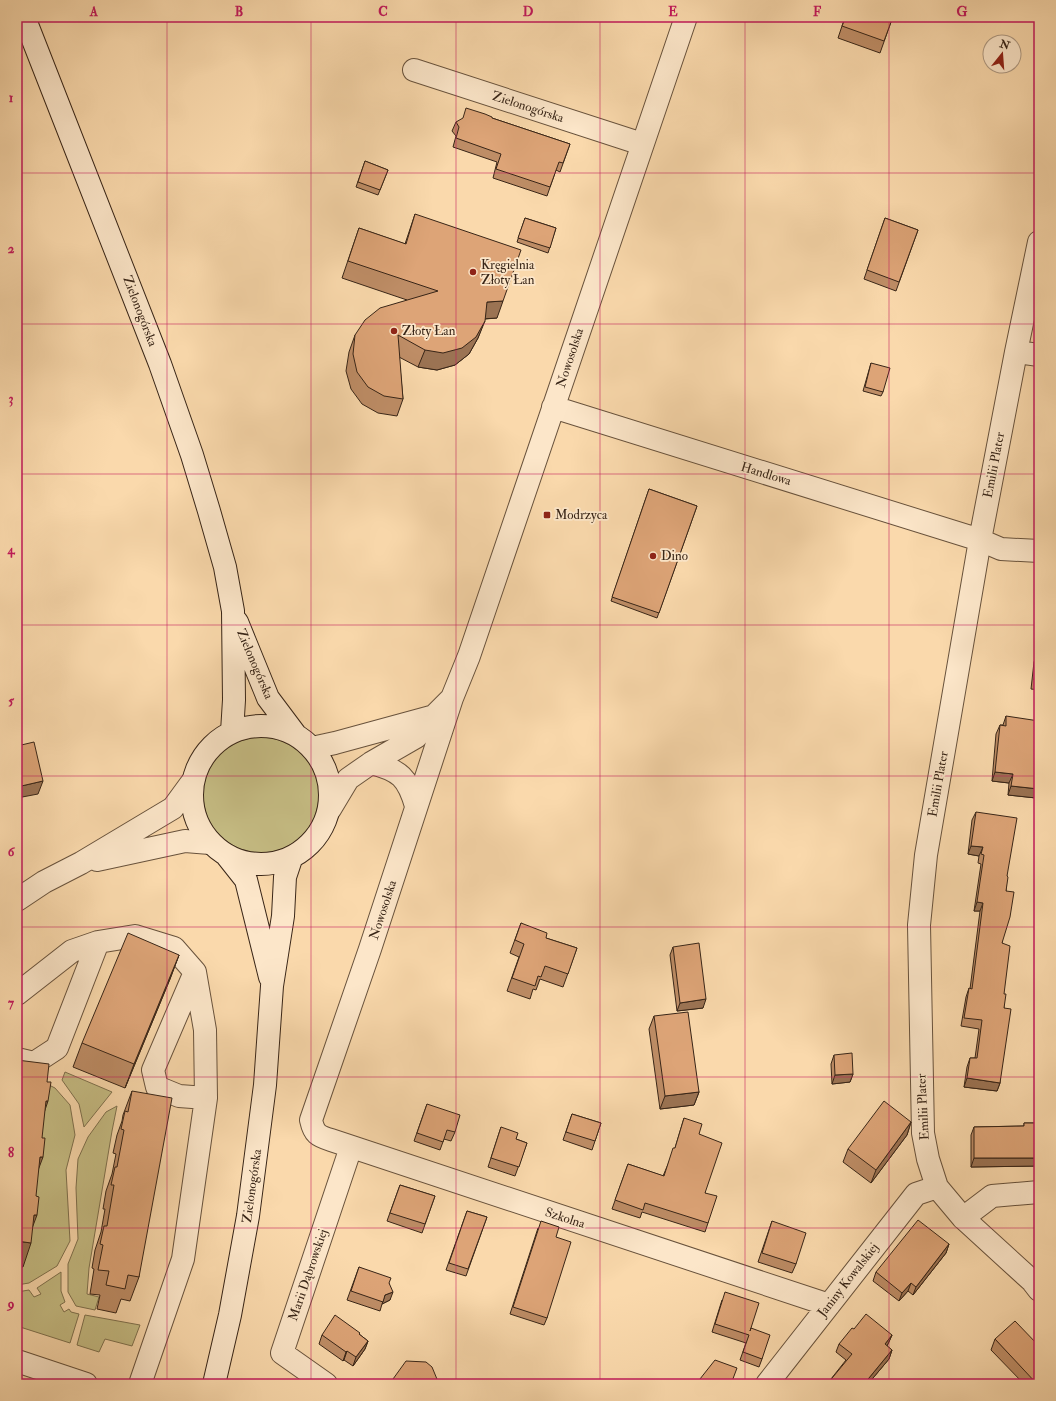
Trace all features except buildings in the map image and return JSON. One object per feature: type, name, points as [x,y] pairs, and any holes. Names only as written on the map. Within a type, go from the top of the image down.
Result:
[{"type":"street","name":"Zielonogórska","points":[[24,17],[154,349],[192,455],[225,567],[233,611],[234,700],[232,732]]},
{"type":"street","name":"Nowosolska","points":[[311,1120],[370,950],[452,698],[468,656],[686,17]]},
{"type":"street","name":"Zielonogórska","points":[[414,70],[642,144]]},
{"type":"street","name":"Emilii Plater","points":[[1039,242],[980,540],[926,855],[919,925],[923,1133],[928,1159],[937,1187],[963,1218],[1032,1281],[1039,1290]]},
{"type":"street","points":[[1016,352],[1039,355]]},
{"type":"street","name":"Handlowa","points":[[553,407],[980,540],[1001,549],[1039,551]]},
{"type":"street","name":"Zielonogórska","points":[[233,611],[268,698],[295,734]]},
{"type":"street","name":"Nowosolska","points":[[330,809],[348,779],[371,763],[416,737],[452,698]]},
{"type":"street","name":"Nowosolska","points":[[312,748],[434,716]]},
{"type":"street","points":[[17,900],[44,882],[81,863],[173,808],[192,782],[200,762],[213,744],[232,732],[253,726],[274,727],[295,734],[312,748],[324,766],[330,787],[330,809],[322,830],[309,846],[290,859],[270,865],[248,864],[227,856],[210,843],[198,825],[192,804],[192,782]]},
{"type":"street","points":[[371,763],[389,767],[402,776],[412,789],[416,806]]},
{"type":"street","points":[[81,863],[185,841],[210,843]]},
{"type":"street","name":"Zielonogórska","points":[[227,856],[246,880],[272,986]]},
{"type":"street","name":"Zielonogórska","points":[[214,1384],[230,1315],[248,1216],[265,1085],[272,986],[283,916],[285,877],[290,859]]},
{"type":"street","points":[[17,994],[72,951],[98,942],[135,936],[174,948],[196,972],[205,1030],[206,1098],[183,1259],[140,1384]]},
{"type":"street","points":[[17,1059],[34,1063],[57,1048],[98,942]]},
{"type":"street","points":[[196,972],[154,1070],[157,1087],[179,1096],[206,1098]]},
{"type":"street","name":"Szkolna","points":[[311,1120],[313,1130],[321,1137],[829,1305]]},
{"type":"street","name":"Marii Dąbrowskiej","points":[[326,1384],[282,1353],[351,1147]]},
{"type":"street","name":"Janiny Kowalskiej","points":[[767,1384],[916,1194],[937,1187]]},
{"type":"street","points":[[963,1218],[992,1196],[1039,1192]]},
{"type":"street","points":[[17,1361],[86,1384]]},
{"type":"shaded area","points":[[261,737],[283,741],[302,754],[315,773],[319,795],[315,817],[302,836],[283,849],[261,853],[239,849],[220,836],[207,817],[203,795],[207,773],[220,754],[239,741]]},
{"type":"shaded area","points":[[65,1072],[112,1092],[84,1127],[79,1104],[62,1080]]},
{"type":"shaded area","points":[[17,1076],[37,1079],[55,1088],[70,1105],[75,1135],[66,1170],[70,1241],[57,1266],[29,1283],[17,1285],[17,1268],[21,1268],[30,1238]]},
{"type":"shaded area","points":[[117,1106],[89,1268],[87,1294],[99,1297],[95,1310],[76,1306],[68,1292],[68,1264],[78,1239],[76,1188],[78,1159],[88,1137],[106,1112]]},
{"type":"shaded area","points":[[61,1272],[61,1291],[65,1302],[60,1305],[64,1312],[69,1309],[71,1312],[79,1314],[70,1343],[17,1326],[17,1292],[29,1290],[34,1297],[41,1294],[37,1288]]},
{"type":"shaded area","points":[[85,1315],[140,1325],[132,1346],[105,1339],[99,1352],[77,1345]]},
{"type":"place","name":"Kręgielnia Złoty Łan","points":[[473,272]]},
{"type":"place","name":"Złoty Łan","points":[[394,331]]},
{"type":"place","name":"Modrzyca","points":[[547,515]]},
{"type":"place","name":"Dino","points":[[653,556]]}]
